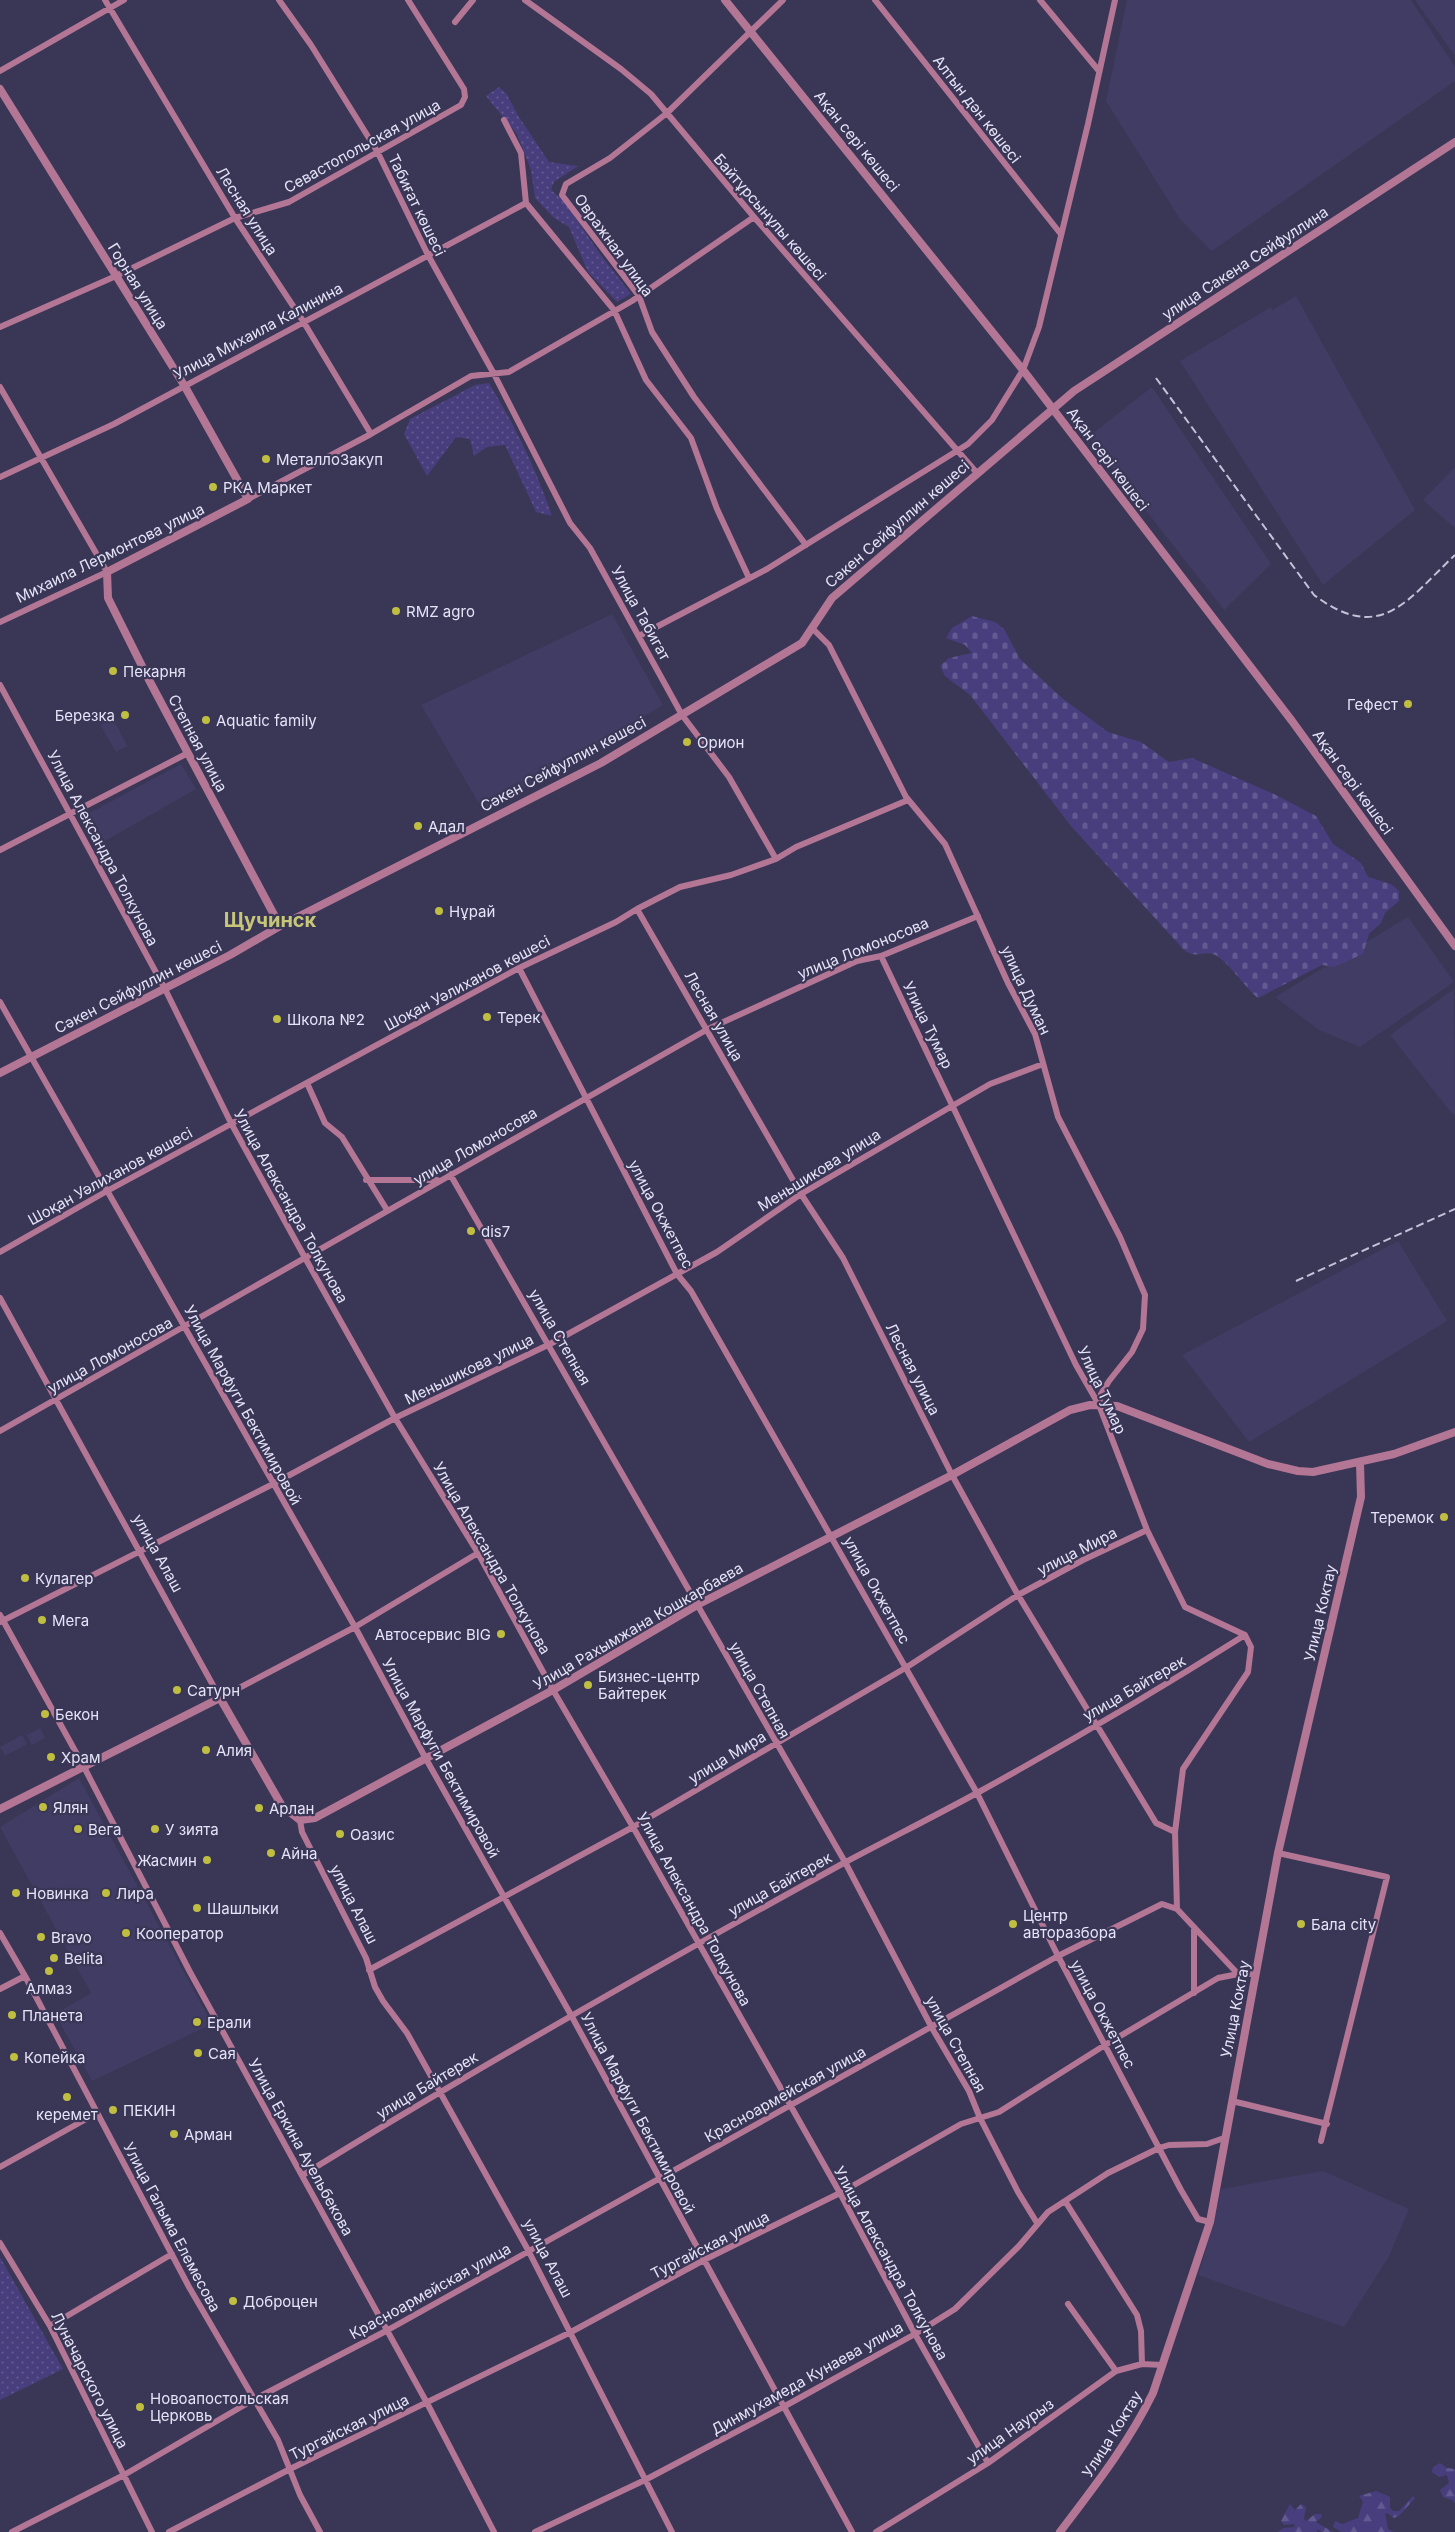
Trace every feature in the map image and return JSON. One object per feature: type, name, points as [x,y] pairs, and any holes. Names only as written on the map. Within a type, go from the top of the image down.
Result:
[{"type":"street","name":"Лесная улица","points":[[105,0],[235,218],[303,321],[371,434]]},
{"type":"street","points":[[0,71],[124,0]]},
{"type":"street","name":"Табиғат көшесі","points":[[279,0],[311,45],[377,150],[428,255],[494,374]]},
{"type":"street","name":"Севастопольская улица","points":[[0,327],[116,276],[235,218],[289,202],[377,150],[461,105],[465,98],[464,90],[408,0]]},
{"type":"street","points":[[454,22],[472,0]]},
{"type":"street","name":"Байтұрсынұлы көшесі","points":[[525,0],[620,69],[650,94],[754,218],[977,474]]},
{"type":"street","name":"Ақан сері көшесі","points":[[725,0],[1023,370],[1292,721],[1455,946]]},
{"type":"street","points":[[667,113],[783,0]]},
{"type":"street","name":"Алтын дән көшесі","points":[[875,0],[1060,233]]},
{"type":"street","points":[[1040,0],[1099,71]]},
{"type":"street","points":[[639,636],[749,578],[806,545],[968,444],[992,420],[1023,370],[1039,327],[1114,0]]},
{"type":"street","name":"Горная улица","points":[[0,89],[184,385],[248,499]]},
{"type":"street","name":"Овражная улица","points":[[667,113],[610,158],[566,184],[562,195],[639,296],[652,332],[694,397],[806,545]]},
{"type":"street","points":[[504,120],[521,153],[526,203],[614,310],[646,380],[691,438],[717,509],[749,578]]},
{"type":"street","name":"улица Сакена Сейфуллина","points":[[1052,410],[1074,391],[1455,142]]},
{"type":"street","name":"Улица Михаила Калинина","points":[[0,477],[114,424],[526,203]]},
{"type":"street","name":"Михаила Лермонтова улица","points":[[0,622],[107,572],[248,499],[371,434],[471,376],[509,372],[639,296],[754,218]]},
{"type":"street","name":"Улица Табигат","points":[[494,374],[570,523],[590,548],[682,714],[729,777],[776,858]]},
{"type":"street","name":"Степная улица","points":[[0,387],[107,572],[108,598],[280,926]]},
{"type":"street","name":"Сәкен Сейфуллин көшесі","points":[[0,1073],[165,989],[280,926],[601,763],[802,643],[832,598],[1052,410]]},
{"type":"street","name":"улица Думан","points":[[813,629],[829,645],[908,800],[945,844],[1008,983],[1035,1034],[1058,1117],[1112,1221],[1145,1295],[1143,1329],[1132,1352],[1109,1381],[1099,1405]]},
{"type":"street","name":"Улица Александра Толкунова","points":[[0,685],[165,989],[231,1124],[304,1256],[395,1418],[478,1553],[553,1690],[633,1827],[840,2193],[915,2334],[988,2463]]},
{"type":"street","points":[[0,850],[70,812],[188,753]]},
{"type":"street","name":"Шоқан Уәлиханов көшесі","points":[[0,1252],[107,1191],[519,968],[616,922],[680,887],[730,875],[776,858],[796,846],[908,800]]},
{"type":"street","name":"Лесная улица","points":[[637,909],[708,1029],[801,1194],[843,1258],[952,1474],[1018,1595],[1156,1823],[1175,1832]]},
{"type":"street","name":"улица Ломоносова","points":[[0,1430],[185,1327],[304,1256],[438,1180],[532,1127],[587,1099],[708,1029],[857,961],[881,956],[978,916]]},
{"type":"street","name":"Улица Тумар","points":[[881,956],[1076,1365],[1099,1405],[1147,1530],[1185,1607],[1245,1635]]},
{"type":"street","name":"улица Окжетпес","points":[[519,968],[677,1274],[691,1291],[907,1667],[976,1793],[1058,1956],[1193,2212],[1198,2219],[1210,2222]]},
{"type":"street","name":"Улица Марфуги Бектимировой","points":[[0,1002],[30,1058],[355,1627],[426,1759],[571,2015],[852,2532]]},
{"type":"street","name":"Меньшикова улица","points":[[1,1619],[273,1484],[395,1418],[550,1344],[716,1252],[801,1194],[953,1105],[990,1084],[1043,1064]]},
{"type":"street","points":[[307,1083],[325,1123],[342,1137],[366,1180],[387,1210]]},
{"type":"street","name":"улица Степная","points":[[450,1174],[699,1604],[774,1743],[845,1862],[932,2028],[969,2091],[980,2118],[1018,2192],[1038,2222]]},
{"type":"street","points":[[366,1180],[438,1180]]},
{"type":"street","name":"улица Алаш","points":[[0,1298],[58,1399],[220,1698],[282,1806],[300,1820],[302,1832],[366,1958],[369,1970],[383,2001],[407,2032],[528,2250],[672,2532]]},
{"type":"street","name":"Улица Рахымжана Кошкарбаева","points":[[300,1820],[315,1818],[325,1814],[553,1690],[699,1604],[952,1474],[1070,1410],[1099,1405],[1117,1406],[1268,1464],[1298,1471],[1314,1472],[1360,1463],[1430,1442],[1455,1432]]},
{"type":"street","name":"Улица Коктау","points":[[1060,2532],[1106,2472],[1143,2414],[1163,2365],[1210,2222],[1278,1853],[1361,1497],[1360,1463]]},
{"type":"street","name":"улица Мира","points":[[369,1970],[633,1827],[907,1667],[1018,1595],[1083,1560],[1147,1530]]},
{"type":"street","points":[[0,1809],[220,1698],[355,1627],[478,1553]]},
{"type":"street","name":"Улица Еркина Ауельбекова","points":[[1,1619],[84,1767],[190,1972],[427,2403],[494,2532]]},
{"type":"street","points":[[1238,1974],[1176,1909],[1175,1832],[1183,1770],[1248,1672],[1251,1647],[1245,1635]]},
{"type":"street","name":"улица Байтерек","points":[[303,2175],[439,2091],[571,2015],[845,1862],[976,1793],[1097,1724],[1245,1635]]},
{"type":"street","points":[[1278,1853],[1387,1877],[1327,2124],[1321,2141]]},
{"type":"street","name":"Красноармейская улица","points":[[12,2532],[124,2475],[253,2400],[386,2331],[528,2250],[932,2028],[1058,1956],[1162,1904],[1176,1909]]},
{"type":"street","points":[[1194,1927],[1194,1993]]},
{"type":"street","name":"Улица Галыма Елемесова","points":[[0,1933],[25,1976],[172,2254],[253,2400],[278,2440],[320,2532]]},
{"type":"street","points":[[366,1958],[380,1964]]},
{"type":"street","name":"Тургайская улица","points":[[169,2532],[290,2469],[571,2332],[704,2260],[840,2193],[961,2124],[1000,2112],[1105,2045],[1218,1978],[1238,1974],[1255,1974]]},
{"type":"street","points":[[0,1989],[25,1976]]},
{"type":"street","points":[[1232,2101],[1327,2124]]},
{"type":"street","points":[[0,2167],[97,2112]]},
{"type":"street","name":"Динмухамеда Кунаева улица","points":[[535,2532],[645,2480],[785,2406],[915,2334],[955,2309],[1019,2246],[1038,2222],[1065,2201],[1108,2173],[1159,2148],[1169,2145],[1207,2144],[1224,2138]]},
{"type":"street","points":[[1065,2201],[1137,2315],[1141,2331],[1142,2364]]},
{"type":"street","name":"Луначарского улица","points":[[0,2242],[50,2326],[152,2532]]},
{"type":"street","points":[[50,2326],[172,2254]]},
{"type":"street","points":[[1068,2304],[1116,2371]]},
{"type":"street","name":"улица Наурыз","points":[[876,2532],[988,2463],[1116,2371],[1142,2364],[1163,2365]]},
{"type":"shaded area","points":[[1127,0],[1411,0],[1455,67],[1455,81],[1212,251],[1180,219],[1106,101]]},
{"type":"shaded area","points":[[1415,0],[1455,0],[1455,56]]},
{"type":"shaded area","points":[[1296,296],[1415,510],[1323,585],[1180,361],[1271,307],[1272,310]]},
{"type":"shaded area","points":[[1152,387],[1271,564],[1224,610],[1088,437]]},
{"type":"shaded area","points":[[1455,467],[1455,528],[1423,500]]},
{"type":"shaded area","points":[[612,614],[663,705],[484,812],[421,705]]},
{"type":"shaded area","points":[[113,718],[127,746],[116,752],[100,725]]},
{"type":"shaded area","points":[[181,764],[196,789],[96,846],[80,818]]},
{"type":"shaded area","points":[[1408,917],[1454,982],[1360,1047],[1319,1030],[1275,997]]},
{"type":"shaded area","points":[[1454,989],[1455,1114],[1453,1115],[1390,1035]]},
{"type":"shaded area","points":[[1398,1241],[1447,1321],[1249,1442],[1182,1355]]},
{"type":"shaded area","points":[[40,1728],[45,1738],[32,1745],[27,1735]]},
{"type":"shaded area","points":[[22,1735],[27,1744],[5,1756],[0,1747]]},
{"type":"shaded area","points":[[79,1778],[212,2024],[92,2081],[55,2014],[91,1993],[0,1827]]},
{"type":"shaded area","points":[[1323,2171],[1409,2209],[1388,2258],[1344,2327],[1198,2275],[1214,2223],[1221,2189]]},
{"type":"green space","points":[[499,87],[506,93],[519,117],[549,162],[578,166],[554,182],[551,190],[564,201],[600,254],[631,294],[617,302],[588,272],[569,227],[554,218],[535,198],[531,170],[517,134],[486,96]]},
{"type":"green space","points":[[489,383],[508,415],[524,448],[552,516],[536,512],[505,445],[487,447],[474,456],[470,439],[456,437],[427,476],[404,434],[410,419],[475,385]]},
{"type":"green space","points":[[972,616],[995,622],[1004,629],[1020,659],[1062,698],[1108,732],[1141,742],[1169,762],[1192,758],[1276,795],[1316,816],[1333,844],[1361,863],[1368,877],[1391,884],[1399,891],[1399,901],[1385,913],[1381,923],[1369,934],[1363,954],[1334,967],[1322,965],[1258,998],[1230,967],[1218,957],[1209,953],[1192,954],[1184,950],[1071,826],[970,695],[945,676],[940,666],[949,658],[972,653],[965,645],[946,638],[952,628]]},
{"type":"green space","points":[[0,2257],[63,2369],[0,2400]]},
{"type":"green space","points":[[1440,2463],[1447,2468],[1455,2469],[1455,2503],[1443,2497],[1440,2490],[1449,2483],[1447,2475],[1439,2477],[1432,2472],[1433,2467]]},
{"type":"green space","points":[[1376,2491],[1390,2497],[1390,2508],[1393,2511],[1399,2511],[1413,2496],[1415,2498],[1399,2516],[1394,2518],[1387,2513],[1385,2514],[1388,2529],[1394,2532],[1341,2532],[1333,2527],[1335,2521],[1342,2524],[1358,2518],[1363,2502],[1359,2496]]},
{"type":"green space","points":[[1290,2504],[1295,2510],[1301,2504],[1306,2507],[1304,2519],[1306,2521],[1315,2514],[1321,2514],[1322,2517],[1316,2522],[1333,2532],[1322,2532],[1317,2529],[1317,2532],[1278,2532],[1283,2528],[1295,2527],[1294,2524],[1284,2525],[1281,2521]]},
{"type":"railway","points":[[1156,378],[1314,595],[1337,609],[1358,616],[1375,616],[1392,611],[1407,601],[1455,555]]},
{"type":"railway","points":[[1296,1281],[1455,1209]]},
{"type":"place","name":"МеталлоЗакуп","points":[[266,459]]},
{"type":"place","name":"РКА Маркет","points":[[213,487]]},
{"type":"place","name":"RMZ agro","points":[[396,611]]},
{"type":"place","name":"Пекарня","points":[[113,671]]},
{"type":"place","name":"Гефест","points":[[1408,704]]},
{"type":"place","name":"Березка","points":[[125,715]]},
{"type":"place","name":"Aquatic family","points":[[206,720]]},
{"type":"place","name":"Орион","points":[[687,742]]},
{"type":"place","name":"Адал","points":[[418,826]]},
{"type":"place","name":"Нұрай","points":[[439,911]]},
{"type":"place","name":"Терек","points":[[487,1017]]},
{"type":"place","name":"Школа №2","points":[[277,1019]]},
{"type":"place","name":"dis7","points":[[471,1231]]},
{"type":"place","name":"Теремок","points":[[1444,1517]]},
{"type":"place","name":"Кулагер","points":[[25,1578]]},
{"type":"place","name":"Мега","points":[[42,1620]]},
{"type":"place","name":"Автосервис BIG","points":[[501,1634]]},
{"type":"place","name":"Бизнес-центр Байтерек","points":[[588,1685]]},
{"type":"place","name":"Сатурн","points":[[177,1690]]},
{"type":"place","name":"Бекон","points":[[45,1714]]},
{"type":"place","name":"Алия","points":[[206,1750]]},
{"type":"place","name":"Храм","points":[[51,1757]]},
{"type":"place","name":"Ялян","points":[[43,1807]]},
{"type":"place","name":"Арлан","points":[[259,1808]]},
{"type":"place","name":"Вега","points":[[78,1829]]},
{"type":"place","name":"У зията","points":[[155,1829]]},
{"type":"place","name":"Оазис","points":[[340,1834]]},
{"type":"place","name":"Айна","points":[[271,1853]]},
{"type":"place","name":"Жасмин","points":[[207,1860]]},
{"type":"place","name":"Новинка","points":[[16,1893]]},
{"type":"place","name":"Лира","points":[[106,1893]]},
{"type":"place","name":"Шашлыки","points":[[197,1908]]},
{"type":"place","name":"Центр авторазбора","points":[[1013,1924]]},
{"type":"place","name":"Бала city","points":[[1301,1924]]},
{"type":"place","name":"Кооператор","points":[[126,1933]]},
{"type":"place","name":"Bravo","points":[[41,1937]]},
{"type":"place","name":"Belita","points":[[54,1958]]},
{"type":"place","name":"Алмаз","points":[[49,1971]]},
{"type":"place","name":"Планета","points":[[12,2015]]},
{"type":"place","name":"Ерали","points":[[197,2022]]},
{"type":"place","name":"Сая","points":[[198,2053]]},
{"type":"place","name":"Копейка","points":[[14,2057]]},
{"type":"place","name":"керемет","points":[[67,2097]]},
{"type":"place","name":"ПЕКИН","points":[[113,2110]]},
{"type":"place","name":"Арман","points":[[174,2134]]},
{"type":"place","name":"Доброцен","points":[[233,2301]]},
{"type":"place","name":"Новоапостольская Церковь","points":[[140,2407]]},
{"type":"district","name":"Щучинск","points":[[270,920]]}]
